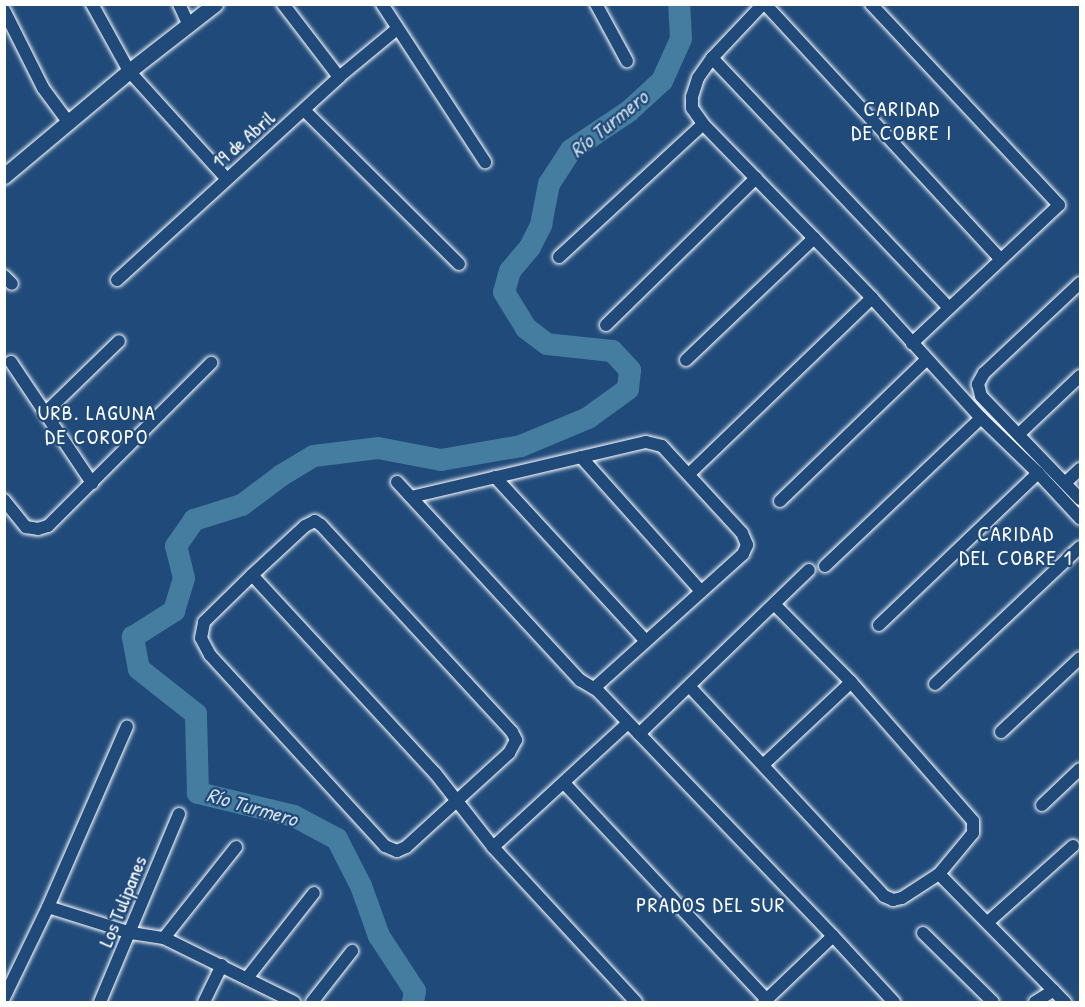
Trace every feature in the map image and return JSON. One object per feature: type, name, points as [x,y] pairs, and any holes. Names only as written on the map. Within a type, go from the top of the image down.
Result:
[{"type":"street","points":[[92,4],[129,71],[226,179]]},
{"type":"street","points":[[179,4],[189,25]]},
{"type":"street","points":[[4,176],[129,71],[215,4]]},
{"type":"street","points":[[283,4],[339,78]]},
{"type":"street","points":[[382,4],[484,162]]},
{"type":"street","points":[[596,4],[627,61]]},
{"type":"street","points":[[1000,259],[764,4],[712,58],[698,78],[692,97],[692,108],[703,124],[872,298],[981,418],[1038,473],[1080,518]]},
{"type":"street","points":[[871,4],[1059,205],[912,343]]},
{"type":"street","points":[[4,10],[43,88],[69,123]]},
{"type":"street","name":"19 de Abril","points":[[117,280],[226,179],[396,29]]},
{"type":"street","points":[[712,58],[949,308]]},
{"type":"street","points":[[305,111],[459,264]]},
{"type":"street","points":[[559,257],[703,124]]},
{"type":"street","points":[[606,325],[756,178]]},
{"type":"street","points":[[686,360],[814,238]]},
{"type":"street","points":[[1080,283],[979,380],[978,388],[981,396],[1080,500]]},
{"type":"street","points":[[689,474],[872,298]]},
{"type":"street","points":[[45,413],[119,341]]},
{"type":"street","points":[[780,501],[927,359]]},
{"type":"street","points":[[11,362],[92,483]]},
{"type":"street","points":[[4,500],[22,524],[32,529],[43,528],[60,515],[211,363]]},
{"type":"street","points":[[1018,434],[1080,376]]},
{"type":"street","points":[[825,566],[981,418]]},
{"type":"street","points":[[411,497],[646,442],[662,446],[689,474],[742,533],[747,545],[743,554],[594,688]]},
{"type":"street","points":[[581,457],[701,591]]},
{"type":"street","points":[[1065,483],[1080,469]]},
{"type":"street","points":[[879,625],[1038,473]]},
{"type":"street","points":[[495,477],[646,641]]},
{"type":"street","points":[[397,482],[579,680],[594,688],[894,1002]]},
{"type":"street","points":[[315,521],[321,525],[512,732],[516,740],[509,753],[454,800],[406,847],[397,851],[386,846],[210,655],[201,638],[204,622],[252,575],[305,526],[315,521]]},
{"type":"street","points":[[935,684],[1080,547]]},
{"type":"street","points":[[639,734],[809,570]]},
{"type":"street","points":[[252,575],[435,772],[454,800],[493,847],[636,1002]]},
{"type":"street","points":[[690,687],[884,897],[893,900],[902,898],[939,874],[973,833],[973,821],[851,682],[775,605]]},
{"type":"street","points":[[1001,732],[1080,658]]},
{"type":"street","points":[[763,765],[851,682]]},
{"type":"street","points":[[493,847],[628,723]]},
{"type":"street","points":[[4,998],[48,907],[127,726]]},
{"type":"street","points":[[1042,805],[1080,769]]},
{"type":"street","points":[[564,783],[765,1001],[833,936]]},
{"type":"street","name":"Los Tulipanes","points":[[100,1002],[131,933],[179,814]]},
{"type":"street","points":[[988,922],[1073,846]]},
{"type":"street","points":[[164,938],[236,847]]},
{"type":"street","points":[[939,874],[1065,1002]]},
{"type":"street","points":[[247,978],[314,893]]},
{"type":"street","points":[[48,907],[131,933],[164,938],[294,1002]]},
{"type":"street","points":[[923,933],[993,1002]]},
{"type":"street","points":[[312,1002],[352,951]]},
{"type":"street","points":[[204,1002],[222,965]]},
{"type":"street","points":[[1035,1002],[1053,990]]},
{"type":"waterway","name":"Río Turmero","points":[[413,1002],[415,991],[379,936],[361,886],[337,839],[294,816],[198,793],[196,714],[139,669],[133,637],[174,611],[184,578],[176,546],[194,520],[242,505],[282,475],[314,456],[378,448],[441,460],[521,446],[588,418],[628,389],[630,370],[612,351],[547,344],[526,328],[504,292],[510,271],[530,247],[541,225],[549,184],[571,150],[628,112],[662,81],[681,39],[679,4]]},
{"type":"district","name":"CARIDAD DE COBRE I","points":[[902,121]]},
{"type":"district","name":"URB. LAGUNA DE COROPO","points":[[97,425]]},
{"type":"district","name":"CARIDAD DEL COBRE 1","points":[[1016,546]]},
{"type":"district","name":"PRADOS DEL SUR","points":[[711,905]]}]
